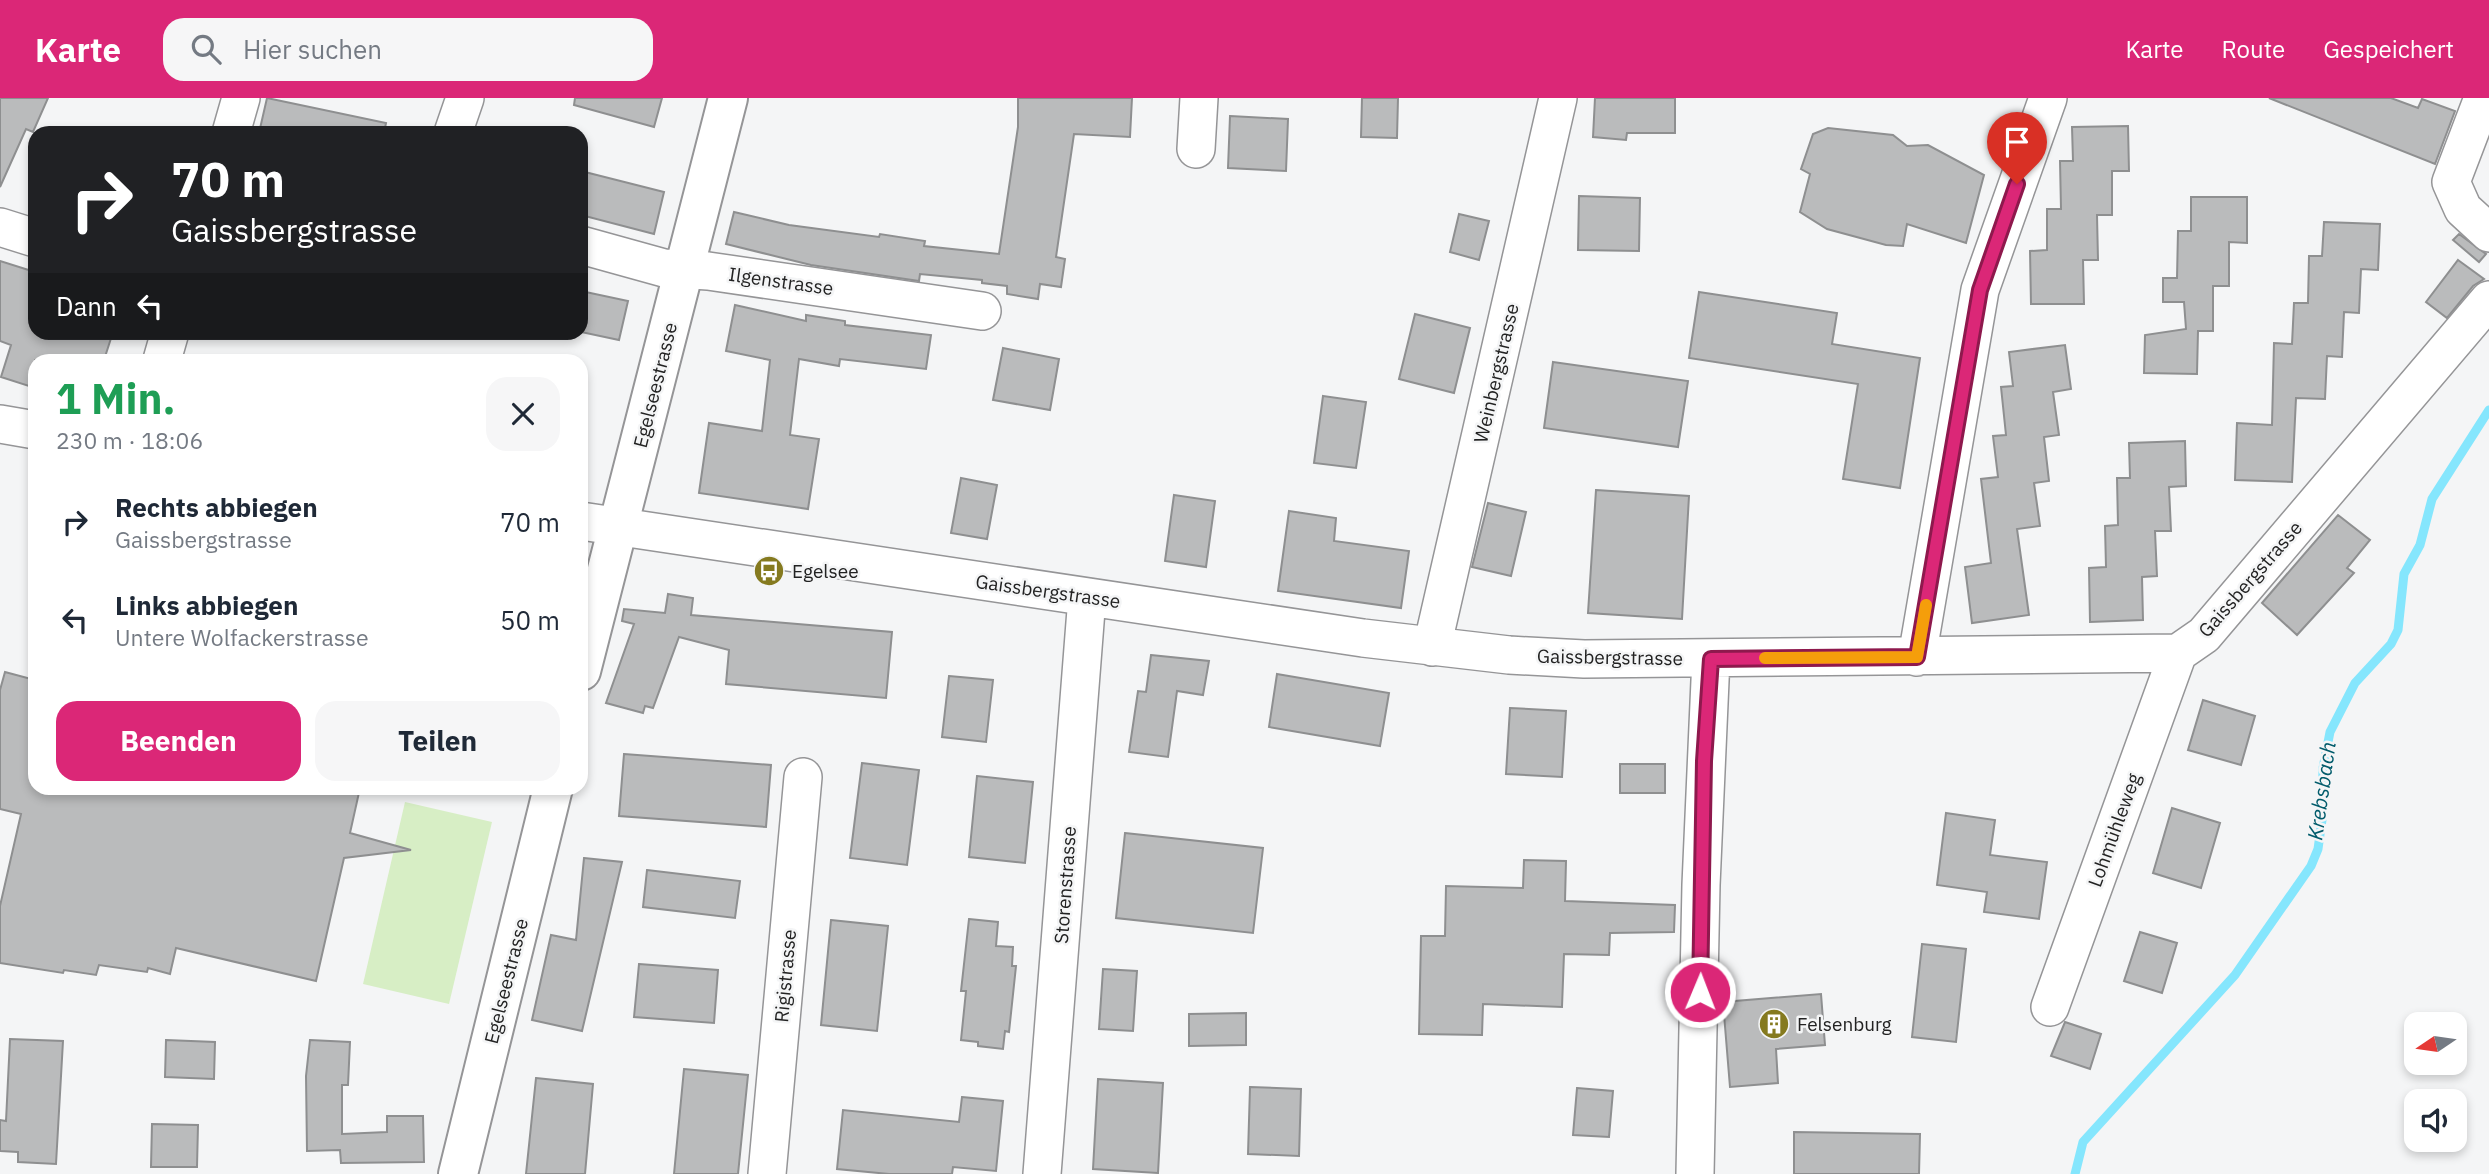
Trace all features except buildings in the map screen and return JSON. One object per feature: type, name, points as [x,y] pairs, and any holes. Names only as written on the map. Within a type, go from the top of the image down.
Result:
[{"type":"main road","name":"Egelseestrasse","points":[[588,614],[599,524],[684,269],[728,98]]},
{"type":"main road","name":"Egelseestrasse","points":[[458,1174],[551,795]]},
{"type":"street","points":[[232,126],[241,98]]},
{"type":"street","points":[[455,126],[465,98]]},
{"type":"street","points":[[1196,149],[1199,98]]},
{"type":"street","name":"Weinbergstrasse","points":[[1432,647],[1558,98]]},
{"type":"street","points":[[1917,657],[1980,290],[2048,98]]},
{"type":"street","points":[[2483,98],[2451,182],[2463,209],[2489,233]]},
{"type":"street","points":[[0,227],[28,235]]},
{"type":"street","name":"Ilgenstrasse","points":[[588,247],[664,268],[982,311]]},
{"type":"street","name":"Gaissbergstrasse","points":[[599,524],[1432,647],[1584,659],[2178,653],[2204,635],[2489,300]]},
{"type":"street","points":[[0,424],[28,429]]},
{"type":"street","name":"Storenstrasse","points":[[1042,1174],[1087,597]]},
{"type":"street","name":"Lohmühleweg","points":[[2050,1006],[2178,653]]},
{"type":"street","points":[[1695,1174],[1700,885],[1711,659]]},
{"type":"street","name":"Rigistrasse","points":[[767,1174],[803,778]]},
{"type":"green space","points":[[405,802],[492,822],[449,1004],[363,984]]},
{"type":"waterway","name":"Krebsbach","points":[[2075,1174],[2083,1142],[2235,975],[2311,866],[2318,849],[2322,820],[2323,768],[2330,732],[2355,683],[2391,644],[2398,630],[2404,574],[2420,545],[2432,499],[2489,410]]},
{"type":"slow traffic","points":[[1765,658],[1917,657],[1926,605]]},
{"type":"place","name":"Egelsee","points":[[769,571]]},
{"type":"place","name":"Felsenburg","points":[[1774,1024]]},
{"type":"route","points":[[1700,992],[1704,761],[1711,659],[1917,657],[1980,290],[2017,184]]}]
